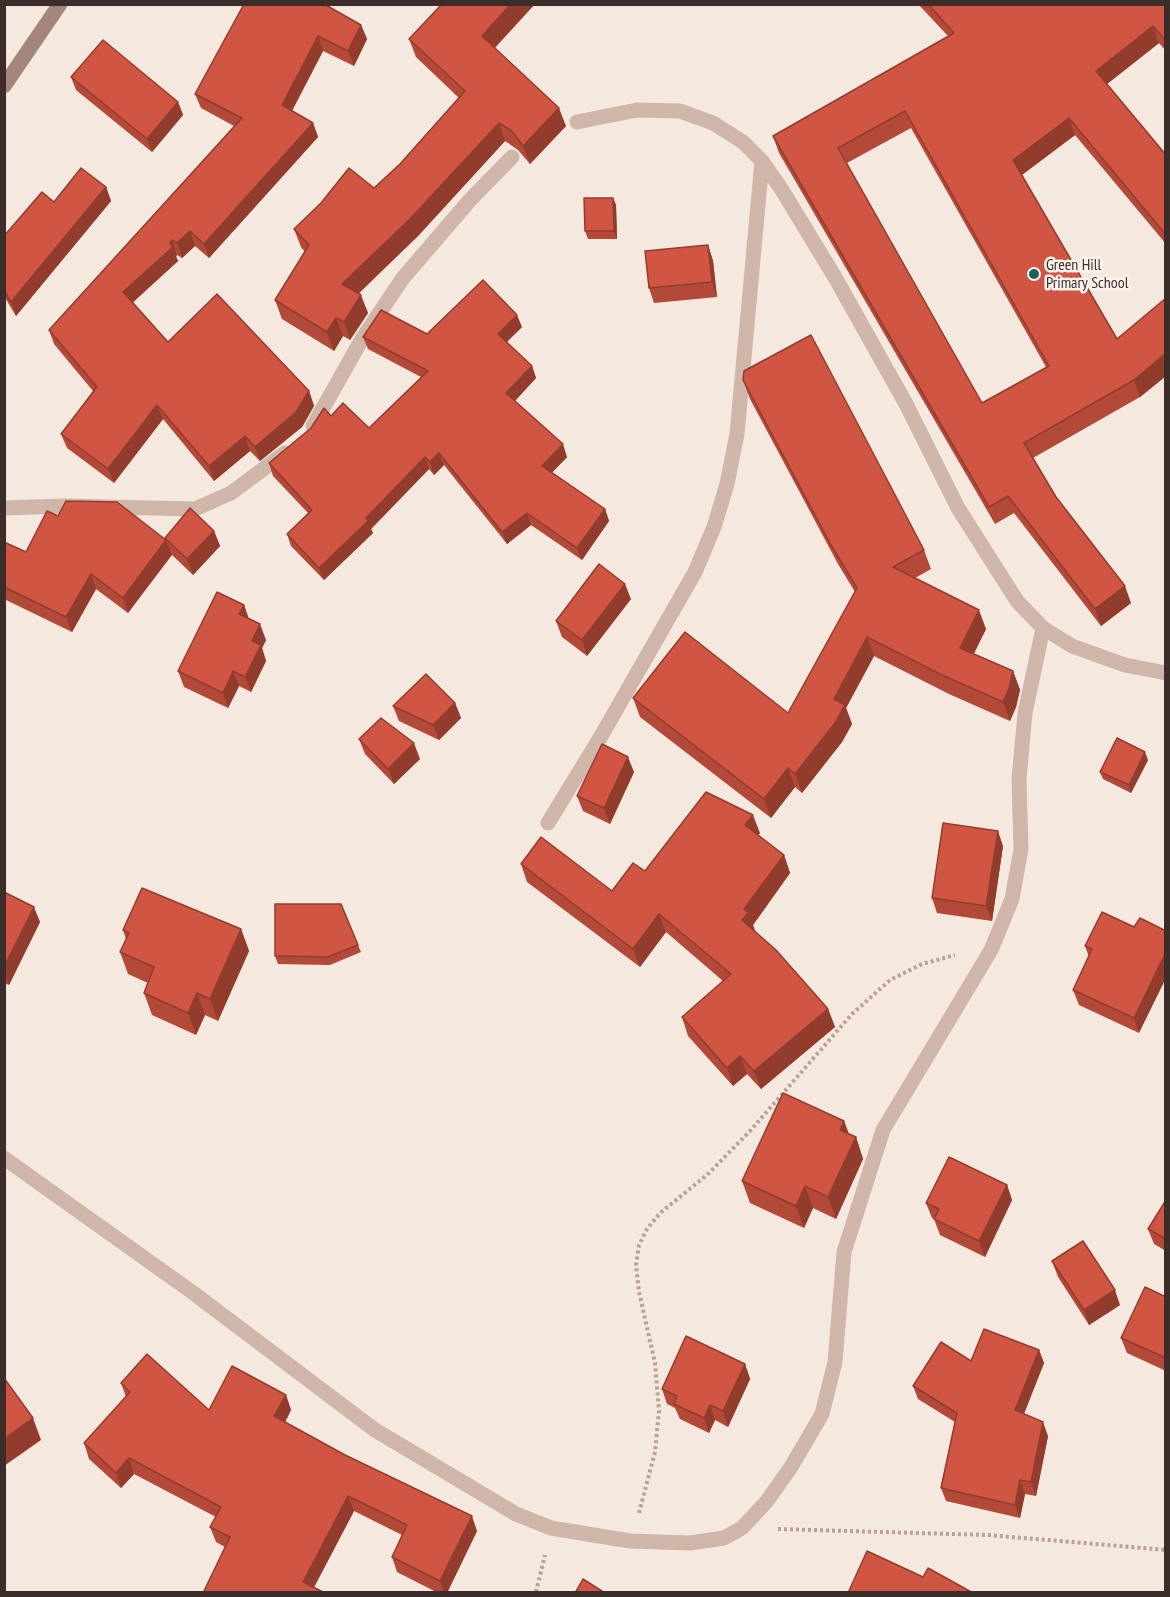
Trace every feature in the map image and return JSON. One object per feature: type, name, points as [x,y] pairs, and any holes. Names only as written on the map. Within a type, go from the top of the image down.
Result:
[{"type":"street","points":[[4,86],[60,4]]},
{"type":"street","points":[[577,122],[637,110],[680,111],[713,123],[743,142],[762,161],[836,279],[906,404],[958,508],[1017,601],[1043,628],[1072,646],[1125,665],[1166,673]]},
{"type":"street","points":[[4,508],[63,506],[195,508],[231,493],[266,469],[309,433],[362,339],[403,278],[470,200],[512,157]]},
{"type":"street","points":[[548,823],[600,738],[695,572],[714,527],[727,484],[737,434],[762,161]]},
{"type":"street","points":[[4,1158],[165,1273],[375,1430],[516,1514],[551,1528],[630,1541],[690,1543],[724,1538],[742,1528],[767,1501],[791,1467],[822,1414],[835,1362],[844,1252],[884,1130],[991,950],[1012,899],[1021,849],[1019,779],[1025,713],[1043,628]]},
{"type":"path","points":[[630,1541],[645,1496],[655,1452],[659,1411],[655,1363],[639,1292],[636,1265],[647,1229],[660,1213],[707,1175],[750,1131],[852,1014],[890,980],[922,964],[949,956],[991,950]]},
{"type":"path","points":[[536,1593],[551,1528]]},
{"type":"path","points":[[742,1528],[987,1535],[1166,1550]]},
{"type":"building","points":[[244,4],[324,4],[361,25],[348,51],[318,36],[282,105],[313,123],[204,244],[190,231],[177,243],[172,240],[170,243],[173,247],[123,292],[168,342],[217,294],[309,391],[296,412],[255,447],[245,436],[209,466],[157,405],[108,469],[61,434],[97,387],[49,330],[242,118],[195,94]]},
{"type":"building","points":[[442,4],[511,4],[482,36],[559,108],[523,146],[512,131],[499,123],[411,218],[342,284],[361,295],[344,322],[336,318],[327,332],[275,300],[309,245],[294,229],[321,203],[349,168],[374,188],[400,164],[465,91],[409,39]]},
{"type":"building","points":[[928,4],[1166,4],[1166,41],[1153,26],[1096,71],[1166,155],[1166,235],[1069,118],[1013,160],[1117,339],[1166,298],[1166,353],[1134,380],[1024,443],[1056,497],[1125,586],[1095,609],[1008,496],[989,507],[773,136],[954,33]],"holes":[[[905,111],[1049,366],[982,403],[838,148]]]},
{"type":"building","points":[[103,40],[178,102],[147,139],[71,77]]},
{"type":"building","points":[[81,168],[106,187],[11,302],[4,290],[4,236],[42,192],[54,202]]},
{"type":"building","points":[[584,198],[613,198],[614,231],[585,231]]},
{"type":"building","points":[[708,245],[712,282],[649,288],[645,251]]},
{"type":"building","points":[[483,280],[517,315],[498,334],[532,366],[506,393],[563,444],[542,466],[605,509],[577,548],[527,513],[502,532],[439,453],[430,462],[425,457],[366,518],[368,521],[319,568],[287,534],[312,510],[269,463],[311,428],[324,408],[331,416],[343,403],[369,428],[428,371],[363,337],[381,310],[427,334]]},
{"type":"building","points":[[811,335],[924,550],[893,567],[979,610],[960,648],[1013,671],[1003,702],[942,675],[867,637],[834,699],[845,705],[835,723],[795,774],[788,768],[764,799],[633,698],[685,632],[788,713],[857,588],[831,545],[743,380],[744,371]]},
{"type":"building","points":[[66,501],[117,502],[166,540],[123,598],[91,574],[66,617],[4,587],[4,542],[26,552],[47,511],[58,516]]},
{"type":"building","points":[[190,508],[214,531],[187,559],[165,538]]},
{"type":"building","points":[[599,564],[625,584],[582,640],[556,621]]},
{"type":"building","points":[[217,592],[244,605],[239,614],[260,624],[252,641],[261,645],[245,677],[233,671],[223,693],[178,671]]},
{"type":"building","points":[[426,674],[455,703],[433,725],[393,706]]},
{"type":"building","points":[[381,718],[414,743],[388,769],[359,739]]},
{"type":"building","points":[[1117,738],[1145,752],[1129,785],[1100,772]]},
{"type":"building","points":[[602,744],[628,757],[604,808],[577,796]]},
{"type":"building","points":[[706,792],[753,815],[745,825],[784,855],[744,909],[748,913],[742,920],[776,950],[828,1009],[754,1071],[740,1056],[727,1068],[682,1017],[731,974],[659,914],[633,949],[521,864],[541,837],[612,891],[633,863],[645,871]]},
{"type":"building","points":[[943,823],[998,831],[986,906],[932,898]]},
{"type":"building","points":[[142,888],[241,929],[210,999],[197,993],[188,1013],[144,993],[154,967],[120,952],[129,933],[123,930]]},
{"type":"building","points":[[4,892],[34,907],[4,967]]},
{"type":"building","points":[[275,904],[341,904],[358,945],[328,957],[275,956]]},
{"type":"building","points":[[1102,912],[1134,927],[1140,918],[1166,931],[1166,952],[1134,1018],[1073,990],[1092,949],[1085,946]]},
{"type":"building","points":[[783,1093],[844,1121],[840,1130],[856,1137],[828,1197],[805,1186],[796,1206],[742,1181]]},
{"type":"building","points":[[949,1157],[1007,1185],[979,1241],[934,1219],[939,1209],[926,1203]]},
{"type":"building","points":[[1166,1200],[1166,1239],[1148,1229]]},
{"type":"building","points":[[1083,1241],[1115,1290],[1084,1310],[1052,1261]]},
{"type":"building","points":[[1145,1287],[1166,1297],[1166,1358],[1121,1338]]},
{"type":"building","points":[[984,1329],[1039,1350],[1015,1410],[1043,1422],[1031,1482],[1020,1480],[1015,1505],[941,1488],[957,1413],[913,1386],[941,1342],[971,1361]]},
{"type":"building","points":[[686,1336],[745,1364],[723,1411],[710,1405],[704,1418],[674,1404],[677,1396],[662,1389]]},
{"type":"building","points":[[147,1354],[209,1410],[232,1366],[286,1395],[274,1416],[345,1455],[472,1516],[440,1581],[392,1557],[407,1525],[348,1496],[303,1582],[325,1593],[203,1593],[230,1537],[210,1527],[221,1507],[129,1458],[116,1473],[84,1443],[130,1392],[121,1383]]},
{"type":"building","points":[[4,1378],[33,1418],[4,1439]]},
{"type":"building","points":[[867,1551],[923,1577],[928,1568],[973,1593],[848,1593]]},
{"type":"building","points":[[583,1579],[605,1593],[575,1593]]},
{"type":"place","name":"Green Hill Primary School","points":[[1034,274]]}]
